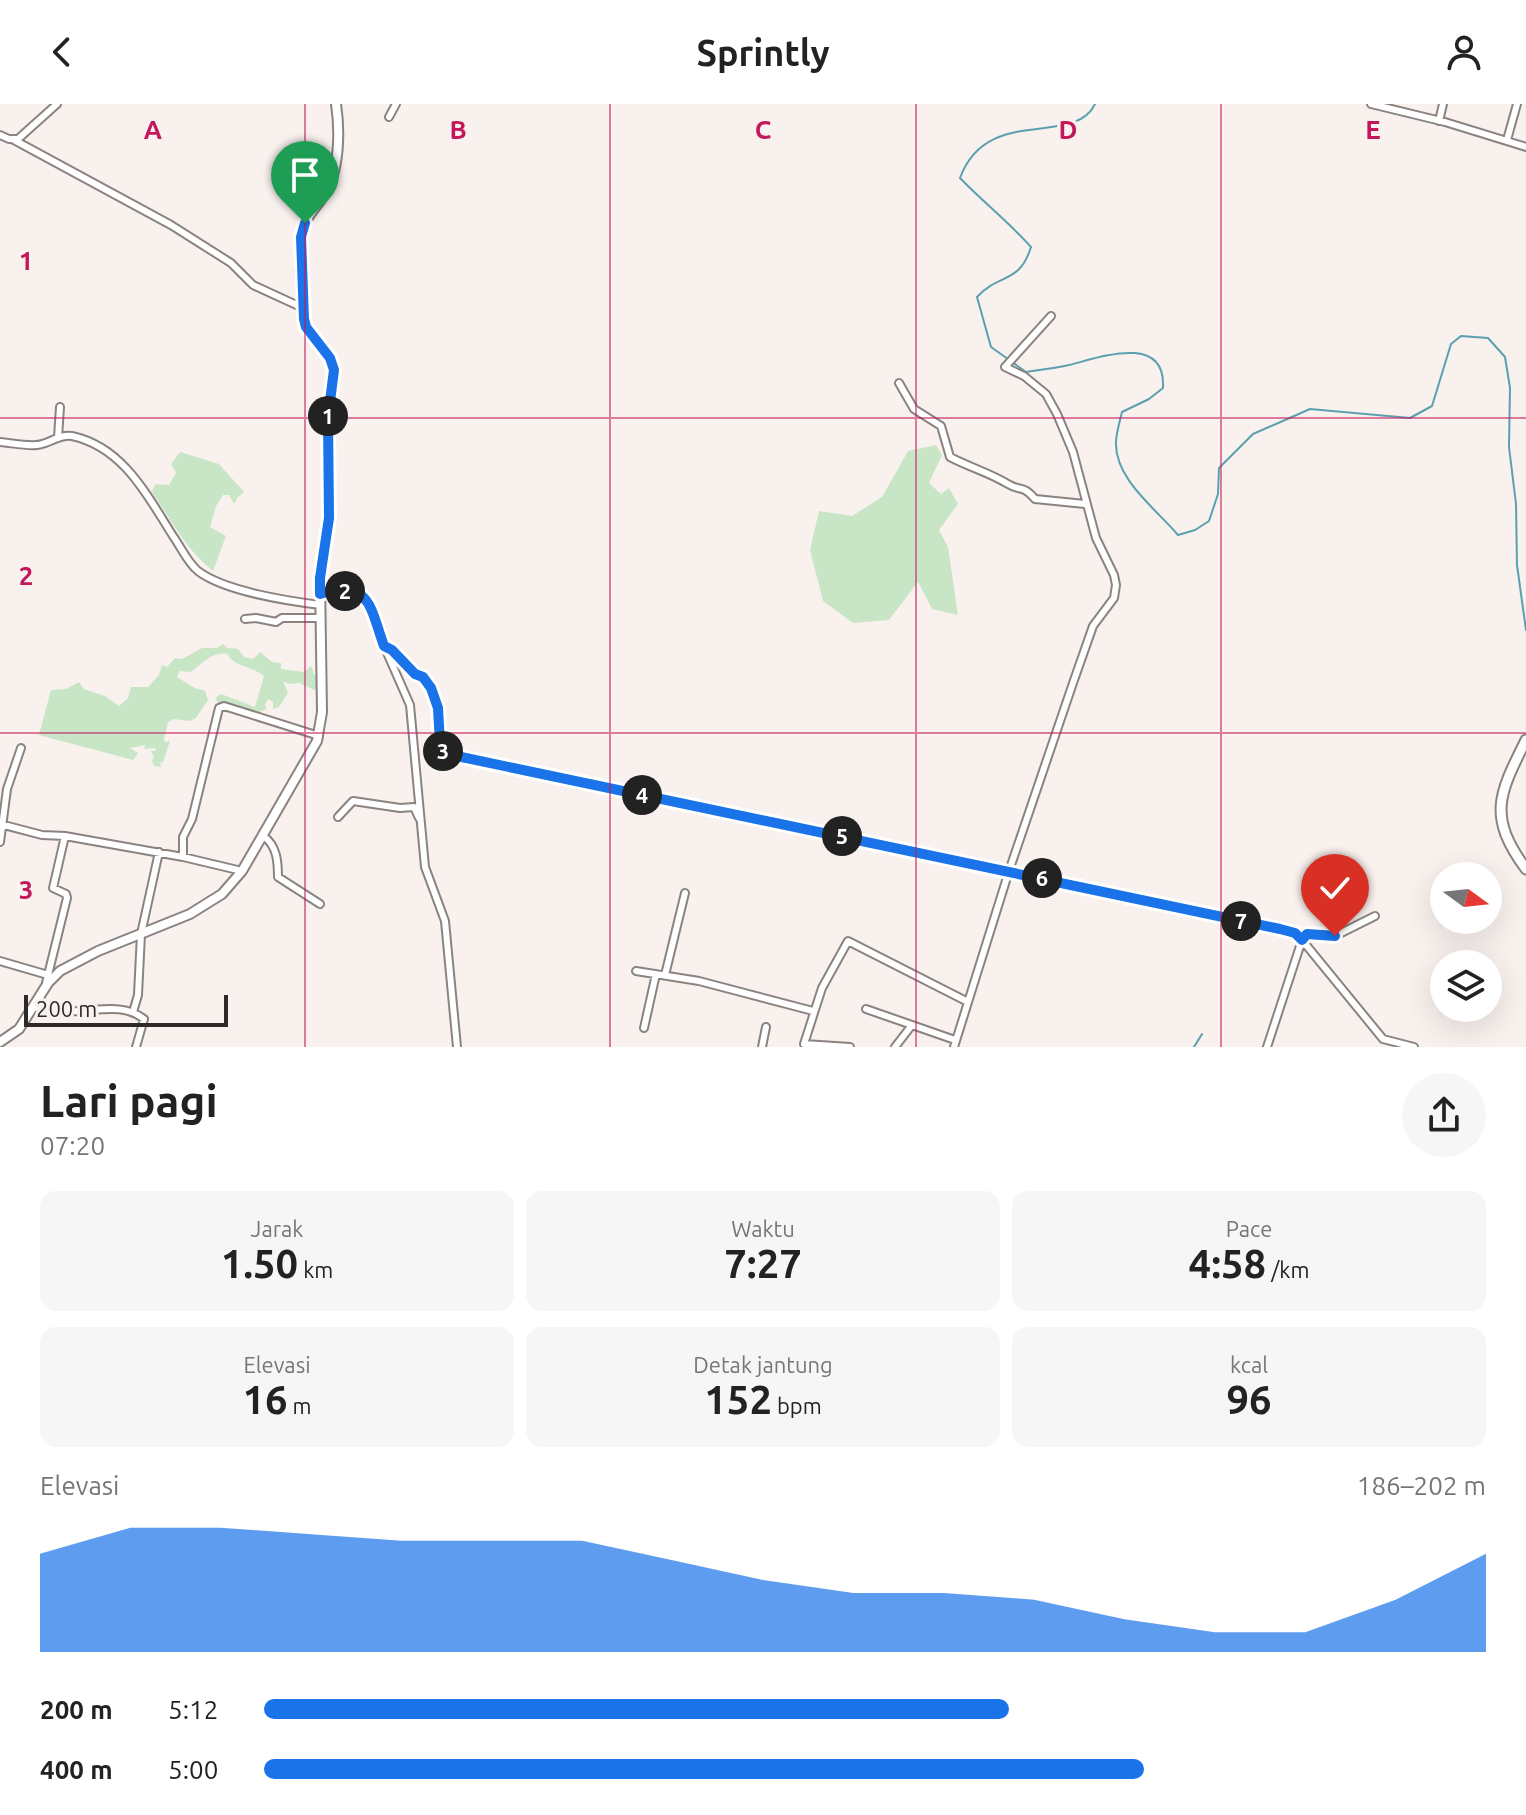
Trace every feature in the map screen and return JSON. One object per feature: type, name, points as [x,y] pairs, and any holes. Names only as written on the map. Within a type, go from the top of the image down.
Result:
[{"type":"main road","points":[[1526,740],[1523,753],[1502,792],[1500,813],[1514,853],[1526,869]]},
{"type":"street","points":[[14,140],[30,130],[57,104]]},
{"type":"street","points":[[1,1041],[19,1029],[55,974],[200,909],[222,894],[242,871],[319,736],[322,712],[320,578],[329,518],[328,417],[334,370],[330,358],[306,327],[302,231],[331,180],[337,145],[336,104]]},
{"type":"street","points":[[389,117],[396,104]]},
{"type":"street","points":[[1371,104],[1391,106],[1526,147]]},
{"type":"street","points":[[1439,121],[1443,104]]},
{"type":"street","points":[[1507,140],[1517,104]]},
{"type":"street","points":[[0,135],[171,225],[231,263],[253,285],[303,308]]},
{"type":"street","points":[[866,1009],[955,1043],[1009,871],[1093,626],[1115,593],[1114,575],[1096,538],[1073,452],[1046,394],[1024,376],[1005,367],[1051,316]]},
{"type":"street","points":[[899,383],[914,409],[941,426],[950,457],[1002,479],[1011,486],[1025,489],[1035,499],[1085,504]]},
{"type":"street","points":[[58,438],[60,407]]},
{"type":"street","points":[[0,442],[40,445],[58,438],[75,437],[114,455],[140,483],[186,556],[199,571],[221,583],[291,601],[321,605]]},
{"type":"street","points":[[320,594],[340,591],[364,596],[410,705],[425,867],[445,921],[457,1047]]},
{"type":"street","points":[[245,619],[276,622],[282,618],[321,618]]},
{"type":"street","points":[[384,646],[415,674],[423,677],[431,688],[438,708],[440,744],[447,754],[1295,933],[1383,1039],[1414,1047]]},
{"type":"street","points":[[183,857],[183,837],[192,819],[219,708],[224,706],[319,736]]},
{"type":"street","points":[[0,842],[7,789],[21,748]]},
{"type":"street","points":[[338,817],[353,801],[414,807],[422,826]]},
{"type":"street","points":[[2,825],[42,835],[159,852],[242,871]]},
{"type":"street","points":[[44,989],[67,898],[66,894],[53,888],[65,836]]},
{"type":"street","points":[[263,836],[271,841],[278,863],[278,877],[320,904]]},
{"type":"street","points":[[133,1012],[138,995],[141,934],[159,852]]},
{"type":"street","points":[[665,975],[685,893]]},
{"type":"street","points":[[1267,1047],[1302,940],[1307,934],[1335,936],[1375,916]]},
{"type":"street","points":[[850,1047],[803,1046],[822,988],[849,940],[968,1002]]},
{"type":"street","points":[[0,961],[48,975]]},
{"type":"street","points":[[636,971],[705,983],[813,1011]]},
{"type":"street","points":[[644,1028],[656,974]]},
{"type":"street","points":[[33,1007],[133,1012],[144,1019],[136,1047]]},
{"type":"street","points":[[895,1047],[912,1025]]},
{"type":"street","points":[[762,1047],[766,1027]]},
{"type":"green space","points":[[936,445],[942,455],[929,483],[941,494],[949,488],[958,504],[939,530],[948,547],[958,615],[932,609],[918,582],[889,620],[853,623],[823,601],[810,550],[819,511],[852,516],[882,497],[908,451]]},
{"type":"green space","points":[[180,452],[219,464],[244,492],[234,504],[229,495],[223,495],[216,506],[210,527],[226,536],[213,571],[187,545],[152,492],[155,484],[169,485],[176,473],[171,464]]},
{"type":"green space","points":[[223,644],[253,659],[260,652],[272,662],[281,663],[281,669],[304,672],[311,666],[320,678],[321,693],[299,683],[283,681],[288,693],[279,707],[273,709],[273,702],[268,699],[267,709],[261,711],[260,716],[219,704],[215,698],[221,694],[255,707],[264,676],[234,661],[228,654],[217,654],[191,672],[179,671],[177,677],[205,691],[208,700],[196,718],[168,722],[164,739],[165,742],[170,741],[161,767],[154,766],[152,760],[151,751],[156,751],[155,748],[144,749],[145,745],[130,748],[138,753],[133,760],[39,735],[51,690],[66,689],[79,682],[84,689],[105,696],[119,706],[128,698],[131,687],[148,687],[159,675],[162,665],[167,667],[175,658],[182,659],[202,648],[217,648]]},
{"type":"waterway","points":[[1095,104],[1084,117],[1069,124],[1009,134],[990,141],[973,155],[960,178],[1031,247],[1015,273],[985,289],[977,297],[991,347],[1026,372],[1114,354],[1143,354],[1154,360],[1161,371],[1163,388],[1149,399],[1122,412],[1116,439],[1117,456],[1129,481],[1178,535],[1195,530],[1209,521],[1218,494],[1219,468],[1253,434],[1310,409],[1410,418],[1432,406],[1451,344],[1461,336],[1488,338],[1505,357],[1510,388],[1509,447],[1516,504],[1517,565],[1526,630]]},
{"type":"waterway","points":[[1194,1047],[1202,1034]]},
{"type":"route","points":[[305,223],[301,237],[304,319],[306,327],[330,358],[334,370],[328,417],[328,527],[321,564],[320,594],[340,591],[358,593],[368,599],[384,646],[415,674],[423,677],[431,688],[438,708],[441,749],[447,754],[1280,929],[1295,933],[1302,940],[1307,934],[1335,936]]}]
